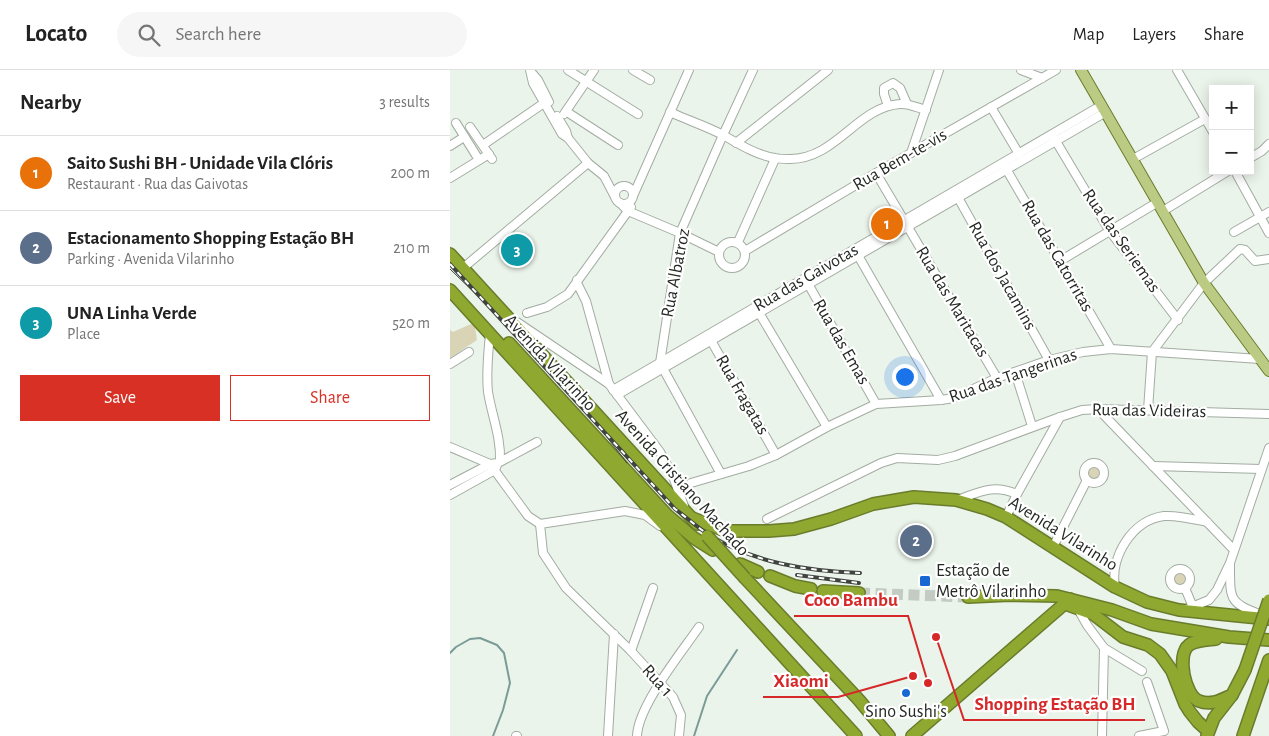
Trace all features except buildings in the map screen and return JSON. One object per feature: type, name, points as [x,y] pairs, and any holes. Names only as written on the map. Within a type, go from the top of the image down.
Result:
[{"type":"highway","name":"Avenida Cristiano Machado","points":[[450,254],[689,514],[744,578],[859,700],[889,736]]},
{"type":"highway","name":"Avenida Vilarinho","points":[[450,280],[667,515],[694,538],[713,550]]},
{"type":"highway","points":[[450,290],[856,736]]},
{"type":"highway","name":"Avenida Vilarinho","points":[[689,514],[726,531],[768,531],[794,529],[881,502],[914,497],[956,500],[1006,516],[1053,547],[1147,602],[1179,610],[1269,618]]},
{"type":"highway","points":[[740,564],[758,572]]},
{"type":"highway","points":[[770,576],[795,586],[811,589]]},
{"type":"highway","points":[[823,591],[859,593]]},
{"type":"highway","points":[[968,597],[1021,595],[1030,599],[1067,601],[1112,610],[1151,624],[1229,637],[1269,640]]},
{"type":"highway","points":[[1067,601],[1078,609],[1093,614],[1123,637],[1148,645],[1160,654],[1172,671],[1185,704],[1208,733],[1214,718],[1232,695],[1245,670],[1269,600]]},
{"type":"highway","points":[[912,736],[1067,601]]},
{"type":"highway","points":[[1229,637],[1206,640],[1189,645],[1182,662],[1189,690],[1192,697],[1198,701],[1209,704],[1232,695]]},
{"type":"highway","points":[[1243,736],[1267,665]]},
{"type":"main road","points":[[1081,70],[1204,283],[1269,371]]},
{"type":"street","points":[[568,70],[638,114]]},
{"type":"street","points":[[559,119],[567,112],[594,70]]},
{"type":"street","points":[[633,70],[650,80]]},
{"type":"street","points":[[527,314],[557,302],[568,294],[631,206],[642,176],[689,70]]},
{"type":"street","name":"Rua Albatroz","points":[[661,366],[680,233],[753,70]]},
{"type":"street","points":[[736,143],[828,70]]},
{"type":"street","points":[[911,153],[939,70]]},
{"type":"street","points":[[1022,70],[1042,78]]},
{"type":"street","name":"Rua Bem-te-vis","points":[[745,251],[876,173],[1056,70]]},
{"type":"street","points":[[1177,70],[1212,130]]},
{"type":"street","points":[[530,71],[533,83],[562,134],[604,176],[631,190],[631,206]]},
{"type":"street","points":[[530,71],[538,80],[566,130],[568,138]]},
{"type":"street","points":[[888,106],[884,88],[894,83],[900,88],[907,104]]},
{"type":"street","points":[[483,145],[544,103]]},
{"type":"street","points":[[670,112],[775,159],[796,159],[812,156],[825,149],[862,119],[888,106],[907,104],[926,110]]},
{"type":"street","points":[[991,107],[1020,154]]},
{"type":"street","name":"Rua das Gaivotas","points":[[613,390],[661,366],[710,338],[1104,109]]},
{"type":"street","points":[[567,112],[618,145]]},
{"type":"street","points":[[1133,159],[1205,119]]},
{"type":"street","points":[[456,123],[479,160]]},
{"type":"street","points":[[450,178],[479,160],[490,157],[470,127]]},
{"type":"street","points":[[450,146],[464,137]]},
{"type":"street","name":"Rua das Gaivotas","points":[[1005,166],[1020,154],[1054,138]]},
{"type":"street","name":"Rua das Seriemas","points":[[1054,138],[1109,230],[1178,320]]},
{"type":"street","points":[[1254,156],[1269,144]]},
{"type":"street","points":[[738,242],[775,159]]},
{"type":"street","points":[[463,268],[588,162]]},
{"type":"street","name":"Rua das Catorritas","points":[[1005,166],[1111,349]]},
{"type":"street","name":"Rua das Maritacas","points":[[876,173],[997,378]]},
{"type":"street","points":[[1060,261],[1109,230],[1220,175]]},
{"type":"street","points":[[1237,175],[1269,232]]},
{"type":"street","points":[[604,176],[618,200],[719,252]]},
{"type":"street","points":[[618,200],[617,189],[629,186],[642,176]]},
{"type":"street","name":"Rua dos Jacamins","points":[[956,195],[1049,360]]},
{"type":"street","points":[[1234,232],[1269,212]]},
{"type":"street","points":[[738,242],[745,251],[746,257],[744,262],[739,266],[727,267],[721,262],[719,252],[727,243],[738,242]]},
{"type":"street","points":[[1148,410],[1152,352],[1178,320],[1204,283],[1240,249],[1245,250],[1256,261],[1269,259]]},
{"type":"street","points":[[856,253],[941,400]]},
{"type":"street","points":[[577,280],[586,301],[613,390]]},
{"type":"street","name":"Rua das Emas","points":[[807,282],[876,404]]},
{"type":"street","points":[[758,310],[827,427]]},
{"type":"street","points":[[505,313],[613,390],[667,463],[689,514]]},
{"type":"street","points":[[450,495],[496,464],[501,446],[487,380],[490,334]]},
{"type":"street","name":"Rua Fragatas","points":[[710,338],[776,454]]},
{"type":"street","name":"Rua das Tangerinas","points":[[691,483],[749,466],[876,404],[954,398],[997,378],[1049,360],[1083,352],[1111,349],[1260,359]]},
{"type":"street","points":[[450,364],[469,352]]},
{"type":"street","points":[[661,366],[721,474]]},
{"type":"street","points":[[1015,372],[1032,426]]},
{"type":"street","points":[[1098,409],[1233,549]]},
{"type":"street","name":"Rua das Videiras","points":[[767,519],[881,463],[897,458],[938,460],[955,456],[1032,426],[1082,410],[1269,414]]},
{"type":"street","points":[[1006,516],[1060,417]]},
{"type":"street","points":[[450,485],[538,442]]},
{"type":"street","points":[[450,447],[496,464],[528,516],[540,524],[625,511],[645,515],[672,535]]},
{"type":"street","points":[[1269,448],[1233,549],[1230,563],[1232,597],[1240,607],[1269,618]]},
{"type":"street","points":[[1153,466],[1262,469]]},
{"type":"street","points":[[1053,547],[1087,480]]},
{"type":"street","points":[[956,500],[988,489],[1005,489],[1017,494]]},
{"type":"street","points":[[1111,581],[1117,559],[1124,545],[1132,533],[1146,523],[1163,516],[1177,516],[1208,523]]},
{"type":"street","name":"Rua 1","points":[[540,524],[543,553],[566,588],[631,651],[673,697],[681,715],[679,736]]},
{"type":"street","points":[[1179,610],[1194,607],[1209,600],[1217,590],[1230,563]]},
{"type":"street","points":[[631,651],[653,588]]},
{"type":"street","points":[[1185,588],[1194,607]]},
{"type":"street","points":[[1078,609],[1104,648],[1142,671]]},
{"type":"street","points":[[637,736],[641,717],[648,703],[699,627]]},
{"type":"street","points":[[608,736],[614,634]]},
{"type":"street","points":[[1102,736],[1104,648]]},
{"type":"street","points":[[1139,736],[1164,731],[1147,682]]},
{"type":"shaded area","points":[[471,324],[475,326],[477,340],[450,358],[450,330],[453,332]]},
{"type":"shaded area","points":[[1094,465],[1100,467],[1102,473],[1100,479],[1094,481],[1088,479],[1086,473],[1088,467]]},
{"type":"shaded area","points":[[1180,571],[1186,573],[1188,579],[1186,585],[1180,587],[1174,585],[1172,579],[1174,573]]},
{"type":"waterway","points":[[450,653],[470,639],[480,638],[497,645],[504,653],[510,683],[503,710],[493,736]]},
{"type":"waterway","points":[[694,736],[707,696],[737,650]]},
{"type":"tunnel","points":[[859,593],[968,597]]},
{"type":"tram line","points":[[450,269],[487,305]]},
{"type":"tram line","points":[[596,423],[627,463]]},
{"type":"railway","points":[[450,264],[675,509],[700,529],[726,545],[763,559],[820,570],[860,573]]},
{"type":"railway","points":[[797,575],[859,583]]},
{"type":"place","name":"Saito Sushi BH - Unidade Vila Clóris","points":[[887,224]]},
{"type":"place","name":"UNA Linha Verde","points":[[517,250]]},
{"type":"place","name":"Estacionamento Shopping Estação BH","points":[[916,541]]},
{"type":"place","name":"Estação de Metrô Vilarinho","points":[[925,581]]},
{"type":"place","name":"Shopping Estação BH","points":[[936,637]]},
{"type":"place","name":"Xiaomi","points":[[913,676]]},
{"type":"place","name":"Coco Bambu","points":[[928,683]]},
{"type":"place","name":"Sino Sushi's","points":[[906,693]]}]
